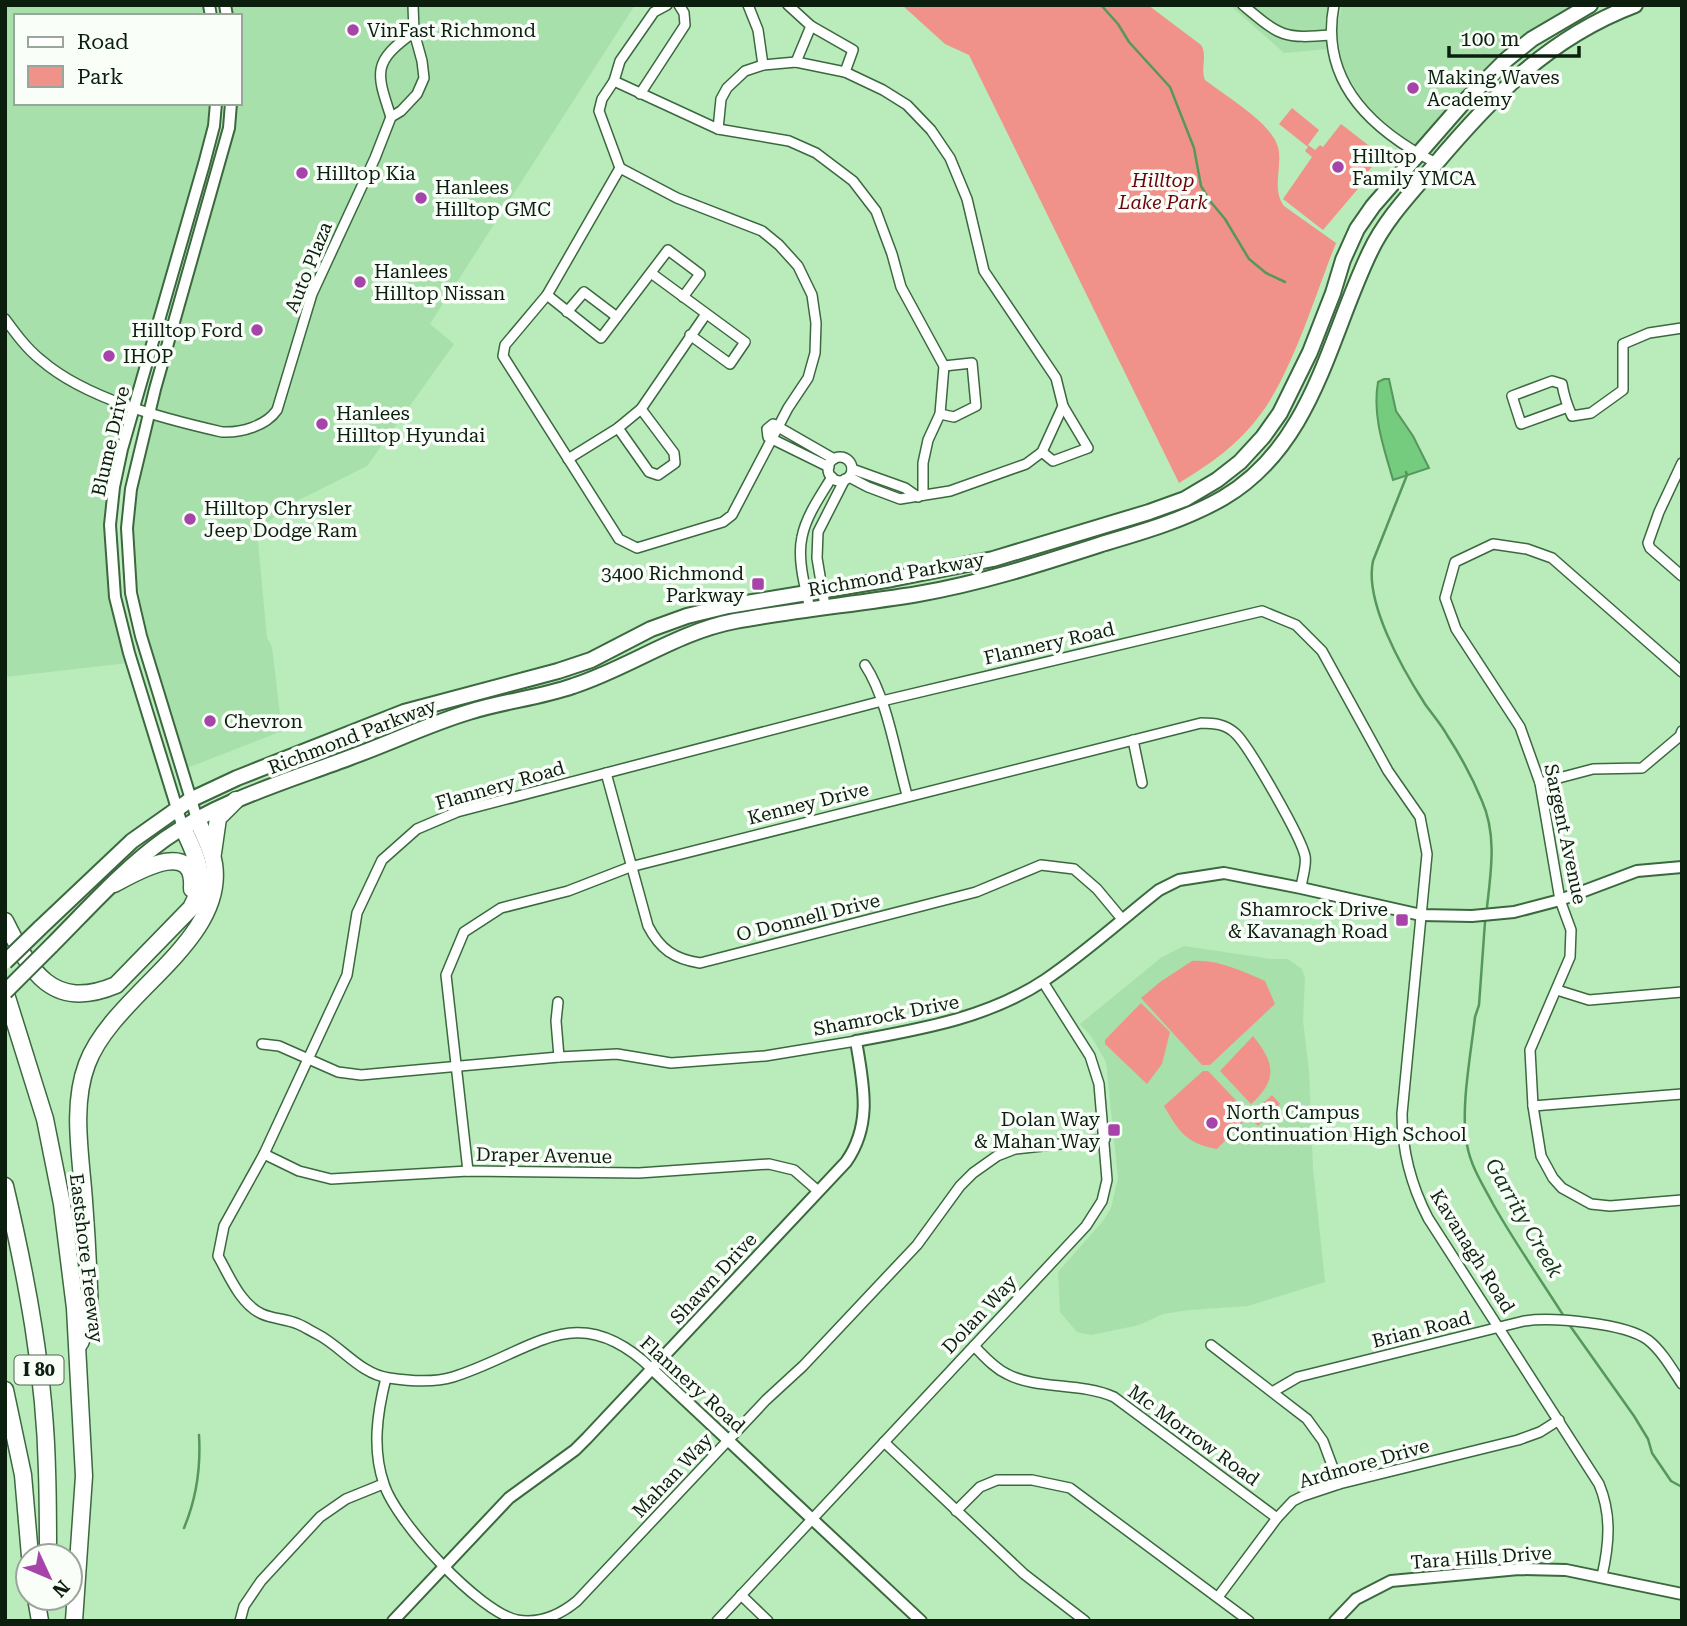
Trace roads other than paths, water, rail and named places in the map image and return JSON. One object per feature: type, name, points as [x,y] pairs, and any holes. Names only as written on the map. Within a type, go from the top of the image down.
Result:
[{"type":"highway","name":"Richmond Parkway","points":[[5,962],[132,841],[190,800],[237,778],[404,712],[569,668],[620,647],[651,629],[687,616],[728,606],[993,559],[1161,508],[1185,499],[1217,480],[1248,454],[1280,413],[1310,352],[1343,260],[1357,229],[1373,206],[1462,104],[1506,60],[1532,39],[1590,5]]},
{"type":"highway","name":"Richmond Parkway","points":[[5,991],[114,884],[164,840],[236,800],[471,711],[580,684],[694,631],[728,622],[921,594],[1005,575],[1156,528],[1227,496],[1278,451],[1296,425],[1313,394],[1372,247],[1386,222],[1491,99],[1519,74],[1575,33],[1635,5]]},
{"type":"highway","points":[[78,1349],[90,1318],[79,1128],[82,1079],[88,1061],[110,1023],[203,921],[215,887],[212,856],[218,818],[236,800]]},
{"type":"highway","points":[[190,824],[212,856]]},
{"type":"highway","points":[[5,921],[25,961],[39,978],[69,993],[102,991],[116,985],[194,901],[201,881],[190,824]]},
{"type":"highway","points":[[114,884],[148,865],[167,860],[179,861],[188,868],[193,881],[192,892],[182,916]]},
{"type":"highway","name":"Eastshore Freeway","points":[[5,991],[45,1119],[62,1204],[78,1349],[84,1476],[74,1621]]},
{"type":"highway","name":"I 80","points":[[5,1186],[37,1352],[47,1469],[48,1542]]},
{"type":"highway","points":[[5,1390],[23,1475],[29,1542]]},
{"type":"street","name":"Auto Plaza","points":[[5,319],[25,345],[59,374],[134,407],[222,432],[262,424],[274,415],[312,294],[391,117],[401,111],[416,94],[424,78],[414,32],[413,5]]},
{"type":"street","points":[[620,168],[547,295],[505,345],[503,356],[619,539],[637,548],[723,522],[732,515],[788,408],[808,378],[816,353],[813,295],[798,266],[779,245],[762,231],[677,198],[620,168],[599,111],[601,99],[614,81],[620,61],[654,12],[667,5]]},
{"type":"street","points":[[640,94],[685,25],[684,13],[679,5]]},
{"type":"street","points":[[748,5],[758,30],[763,65]]},
{"type":"street","points":[[788,5],[811,26],[853,50],[845,72]]},
{"type":"street","points":[[1242,5],[1276,33],[1299,38],[1331,35]]},
{"type":"street","points":[[1334,5],[1331,35],[1337,66],[1353,98],[1367,116],[1418,154],[1436,163]]},
{"type":"street","points":[[796,62],[811,26]]},
{"type":"street","points":[[391,117],[379,80],[379,71],[396,44],[414,32]]},
{"type":"street","points":[[718,129],[721,99],[727,88],[745,71],[763,65],[796,62],[845,72],[908,105],[931,130],[950,158],[967,199],[984,271],[1056,378],[1063,406],[1088,448],[1053,461],[1042,452]]},
{"type":"street","points":[[614,81],[718,129],[789,141],[816,153],[853,181],[876,211],[901,287],[944,366],[940,414],[928,440],[920,496]]},
{"type":"street","name":"Blume Drive","points":[[190,824],[176,809],[125,639],[115,597],[110,526],[114,487],[134,407],[204,164],[214,126],[216,105]]},
{"type":"street","name":"Blume Drive","points":[[190,824],[190,800],[144,649],[131,593],[127,528],[131,489],[229,128],[231,105]]},
{"type":"street","points":[[547,295],[601,338],[668,250],[700,274],[683,297]]},
{"type":"street","points":[[651,273],[745,342],[730,364],[690,335]]},
{"type":"street","points":[[567,312],[584,292],[617,317]]},
{"type":"street","points":[[568,459],[618,428],[641,409],[706,314]]},
{"type":"street","points":[[1568,408],[1521,424],[1512,396],[1552,381],[1562,384],[1572,416],[1591,413],[1623,390],[1623,344],[1649,333],[1682,328]]},
{"type":"street","points":[[940,414],[954,416],[976,407],[972,363],[944,366]]},
{"type":"street","points":[[849,475],[868,487],[900,499],[950,491],[1026,464],[1042,452],[1063,406]]},
{"type":"street","points":[[618,428],[649,472],[658,475],[675,463],[674,453],[641,409]]},
{"type":"street","points":[[779,427],[808,444],[832,468],[839,480],[849,475]]},
{"type":"street","points":[[773,440],[832,468]]},
{"type":"street","points":[[803,455],[808,444]]},
{"type":"street","points":[[839,457],[847,459],[849,475],[818,532],[817,558],[822,590],[817,608],[807,593],[800,555],[802,536],[839,457]]},
{"type":"street","points":[[1682,464],[1659,512],[1648,543],[1650,548],[1682,576]]},
{"type":"street","name":"Sargent Avenue","points":[[1682,672],[1552,558],[1527,549],[1493,544],[1455,562],[1444,598],[1456,629],[1520,727],[1541,783],[1560,900],[1571,930],[1570,957],[1530,1050],[1533,1106],[1541,1156],[1553,1178],[1569,1193],[1591,1204],[1610,1206],[1682,1200]]},
{"type":"street","name":"Flannery Road","points":[[921,1621],[652,1369],[627,1347],[611,1338],[590,1332],[565,1332],[451,1378],[386,1378],[348,1358],[324,1338],[306,1328],[260,1314],[239,1294],[218,1255],[224,1226],[264,1154],[310,1059],[346,975],[356,913],[382,860],[417,829],[457,812],[882,701],[1262,611],[1296,625],[1322,651],[1388,771],[1420,817],[1427,855],[1421,915]]},
{"type":"street","points":[[865,665],[874,678],[882,701],[907,795]]},
{"type":"street","name":"Kenney Drive","points":[[468,1171],[446,975],[464,932],[501,908],[568,891],[630,867],[1201,723],[1220,724],[1235,732],[1300,840],[1306,858],[1301,888]]},
{"type":"street","points":[[1541,783],[1593,769],[1642,768],[1680,736],[1682,731]]},
{"type":"street","points":[[1133,740],[1142,783]]},
{"type":"street","name":"O Donnell Drive","points":[[606,774],[648,926],[655,940],[667,952],[684,961],[700,963],[976,892],[1041,865],[1074,869],[1097,889],[1122,919]]},
{"type":"street","name":"Shamrock Drive","points":[[262,1044],[279,1046],[338,1072],[361,1075],[559,1057],[617,1055],[671,1063],[765,1056],[928,1028],[1000,1004],[1043,982],[1159,890],[1179,880],[1224,873],[1421,915],[1472,916],[1514,912],[1560,900],[1637,871],[1682,867]]},
{"type":"street","name":"Kavanagh Road","points":[[1421,915],[1402,1114],[1407,1165],[1428,1218],[1595,1475],[1603,1493],[1609,1530],[1602,1576]]},
{"type":"street","name":"Dolan Way","points":[[717,1621],[974,1346],[1094,1215],[1102,1201],[1107,1180],[1105,1139],[1101,1094],[1094,1065],[1043,982]]},
{"type":"street","points":[[1557,990],[1589,1000],[1682,992]]},
{"type":"street","points":[[558,1002],[556,1021],[559,1057]]},
{"type":"street","name":"Shawn Drive","points":[[393,1621],[509,1498],[575,1450],[850,1155],[861,1133],[864,1115],[864,1093],[856,1041]]},
{"type":"street","points":[[1533,1106],[1682,1094]]},
{"type":"street","name":"Mahan Way","points":[[386,1378],[377,1428],[378,1457],[383,1484],[406,1525],[492,1609],[516,1620],[547,1618],[564,1611],[577,1601],[766,1400],[803,1366],[917,1245],[973,1172],[997,1156],[1015,1149],[1105,1139]]},
{"type":"street","name":"Draper Avenue","points":[[264,1154],[299,1171],[331,1180],[468,1171],[639,1174],[769,1164],[794,1170],[818,1191]]},
{"type":"street","name":"Brian Road","points":[[1274,1391],[1298,1377],[1534,1320],[1617,1327],[1635,1333],[1651,1342],[1678,1369],[1682,1384]]},
{"type":"street","points":[[1211,1345],[1274,1391],[1312,1425],[1328,1452],[1339,1484]]},
{"type":"street","name":"Mc Morrow Road","points":[[974,1346],[1000,1370],[1014,1378],[1082,1387],[1114,1397],[1277,1518]]},
{"type":"street","name":"Ardmore Drive","points":[[1218,1597],[1277,1518],[1293,1501],[1339,1484],[1518,1440],[1540,1432],[1559,1420]]},
{"type":"street","points":[[884,1442],[1024,1574],[1085,1621]]},
{"type":"street","points":[[956,1511],[980,1487],[992,1481],[1032,1479],[1064,1486],[1082,1495],[1249,1621]]},
{"type":"street","points":[[240,1621],[244,1606],[261,1581],[320,1517],[346,1499],[383,1484]]},
{"type":"street","name":"Tara Hills Drive","points":[[1335,1621],[1348,1605],[1364,1593],[1401,1579],[1541,1568],[1602,1576],[1682,1594]]},
{"type":"street","points":[[741,1595],[768,1621]]},
{"type":"waterway","name":"Garrity Creek","points":[[1101,5],[1129,42],[1170,87],[1194,148],[1201,186],[1210,201],[1225,219],[1249,259],[1266,273],[1285,282]]},
{"type":"waterway","name":"Garrity Creek","points":[[1406,472],[1373,561],[1374,596],[1397,655],[1416,690],[1461,759],[1487,814],[1492,853],[1487,907]]},
{"type":"waterway","name":"Garrity Creek","points":[[1485,922],[1479,1005],[1475,1017],[1465,1098],[1467,1145],[1474,1168],[1493,1204],[1565,1318]]},
{"type":"waterway","name":"Garrity Creek","points":[[1568,1323],[1634,1416],[1648,1439],[1652,1453],[1671,1481],[1682,1487]]},
{"type":"waterway","points":[[184,1528],[197,1482],[199,1435]]},
{"type":"place","name":"VinFast Richmond","points":[[353,30]]},
{"type":"place","name":"Making Waves Academy","points":[[1413,88]]},
{"type":"place","name":"Hilltop Family YMCA","points":[[1338,167]]},
{"type":"place","name":"Hilltop Kia","points":[[302,173]]},
{"type":"place","name":"Hanlees Hilltop GMC","points":[[421,198]]},
{"type":"place","name":"Hanlees Hilltop Nissan","points":[[360,282]]},
{"type":"place","name":"Hilltop Ford","points":[[257,330]]},
{"type":"place","name":"IHOP","points":[[109,356]]},
{"type":"place","name":"Hanlees Hilltop Hyundai","points":[[322,424]]},
{"type":"place","name":"Hilltop Chrysler Jeep Dodge Ram","points":[[190,519]]},
{"type":"place","name":"3400 Richmond Parkway","points":[[758,584]]},
{"type":"place","name":"Chevron","points":[[210,721]]},
{"type":"place","name":"Shamrock Drive & Kavanagh Road","points":[[1402,920]]},
{"type":"place","name":"North Campus Continuation High School","points":[[1212,1123]]},
{"type":"place","name":"Dolan Way & Mahan Way","points":[[1114,1130]]},
{"type":"park label","name":"Hilltop Lake Park","points":[[1163,191]]}]
